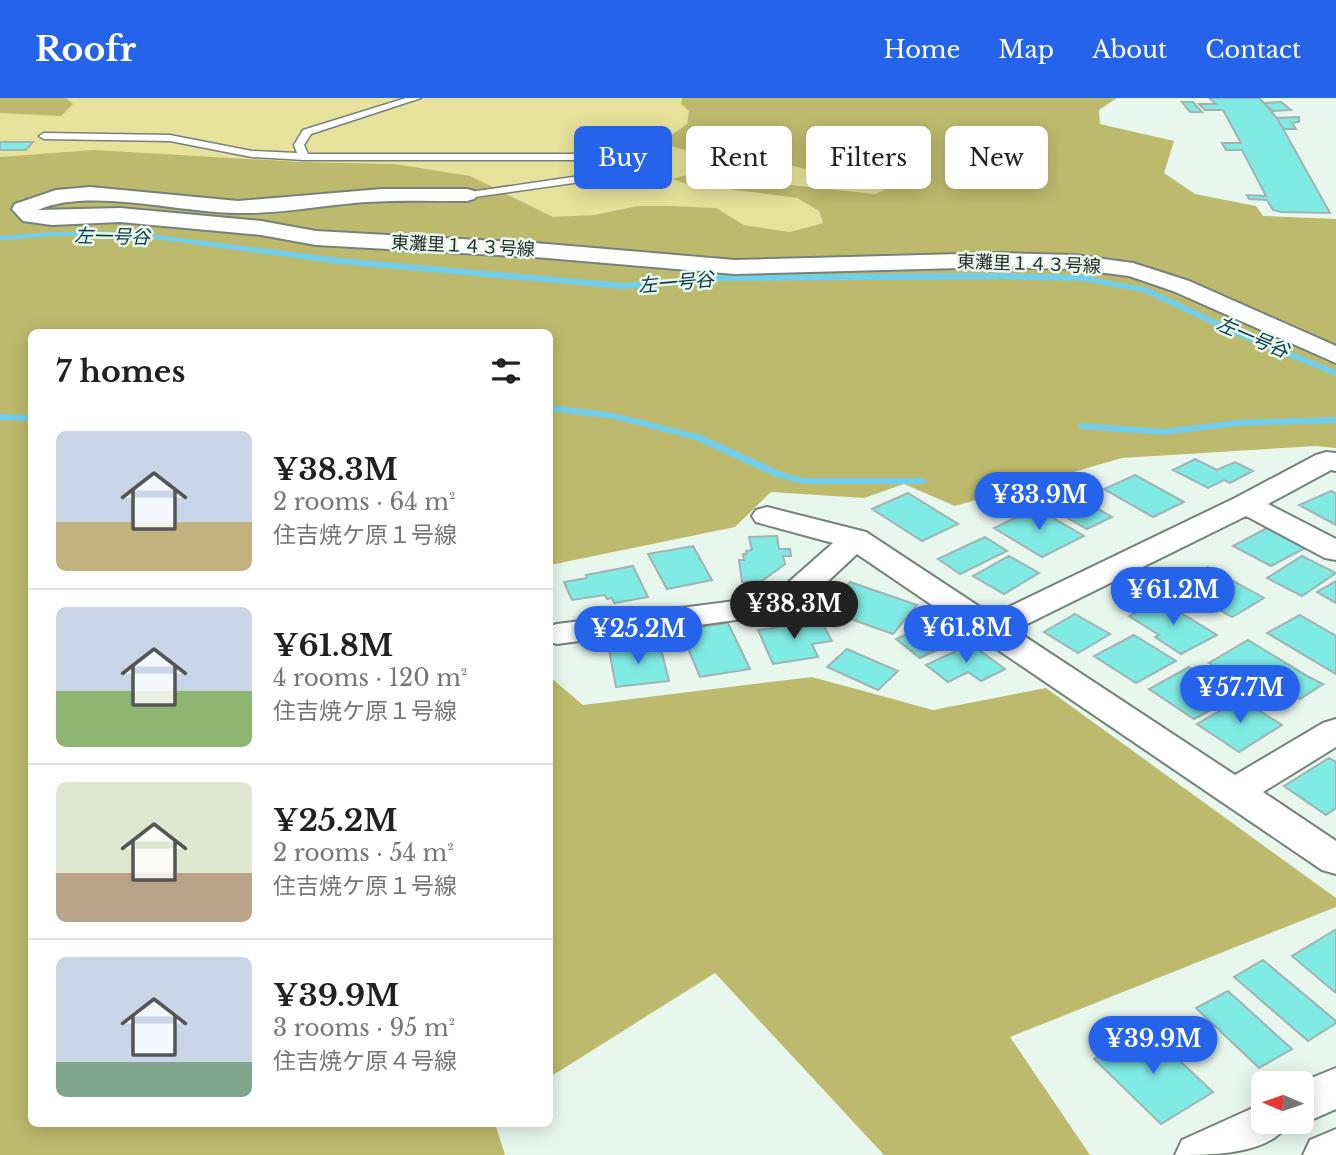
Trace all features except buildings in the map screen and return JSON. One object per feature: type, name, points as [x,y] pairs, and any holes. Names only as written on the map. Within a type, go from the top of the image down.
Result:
[{"type":"street","name":"東灘里１４３号線","points":[[467,195],[381,195],[318,202],[238,206],[160,202],[114,193],[71,194],[41,199],[23,209],[31,216],[52,218],[120,215],[261,228],[316,238],[535,250],[735,267],[998,260],[1074,262],[1133,270],[1181,286],[1336,355]]},
{"type":"street","points":[[991,629],[1246,504],[1326,461],[1336,462]]},
{"type":"street","points":[[1246,504],[1336,551]]},
{"type":"street","points":[[767,516],[855,538],[1336,860]]},
{"type":"street","points":[[557,634],[783,605],[855,538]]},
{"type":"street","points":[[1235,792],[1336,731]]},
{"type":"street","points":[[1314,1098],[1336,1087]]},
{"type":"street","points":[[1199,1155],[1251,1129]]},
{"type":"street","points":[[1327,1155],[1336,1150]]},
{"type":"lane","points":[[304,157],[299,145],[307,132],[416,98]]},
{"type":"lane","points":[[44,136],[170,138],[252,154],[304,157],[584,158],[614,163],[615,169],[595,177],[467,195]]},
{"type":"shaded area","points":[[0,98],[66,98],[73,104],[61,116],[0,113]]},
{"type":"shaded area","points":[[66,98],[682,98],[681,104],[689,110],[687,124],[672,134],[672,126],[574,126],[574,189],[672,189],[672,145],[686,150],[686,175],[674,179],[686,184],[686,189],[726,189],[797,198],[819,211],[823,223],[790,232],[744,225],[716,208],[674,206],[637,206],[594,215],[553,218],[511,196],[395,164],[0,157],[0,113],[72,104]]},
{"type":"shaded area","points":[[682,98],[1117,98],[1099,110],[1100,124],[1174,141],[1164,173],[1195,194],[1256,206],[1263,216],[1336,219],[1336,448],[1316,446],[1122,458],[955,506],[904,484],[864,498],[771,492],[735,527],[553,564],[553,329],[28,329],[28,1127],[496,1127],[505,1155],[0,1155],[0,157],[94,150],[300,162],[395,164],[470,176],[553,217],[594,215],[637,206],[716,208],[744,225],[790,232],[823,223],[819,211],[797,198],[726,189],[792,189],[792,185],[806,186],[806,189],[875,194],[886,189],[931,189],[931,126],[806,126],[806,169],[792,166],[792,126],[686,126],[686,150],[672,146],[672,135],[687,124],[689,111],[681,104]]},
{"type":"shaded area","points":[[792,166],[806,169],[806,186],[792,185]]},
{"type":"shaded area","points":[[686,175],[686,184],[672,179]]},
{"type":"shaded area","points":[[829,189],[887,189],[875,194]]},
{"type":"shaded area","points":[[812,677],[933,710],[1046,688],[1336,898],[1336,907],[1010,1037],[1090,1155],[884,1155],[715,973],[553,1075],[553,680],[583,705]]},
{"type":"waterway","name":"左一号谷","points":[[0,238],[125,233],[340,261],[624,286],[722,278],[1081,278],[1145,290],[1237,333],[1336,373]]},
{"type":"waterway","points":[[553,408],[614,416],[697,437],[780,475],[804,481],[923,481]]},
{"type":"waterway","points":[[0,417],[28,418]]},
{"type":"waterway","points":[[1082,426],[1163,432],[1237,423],[1336,420]]}]
